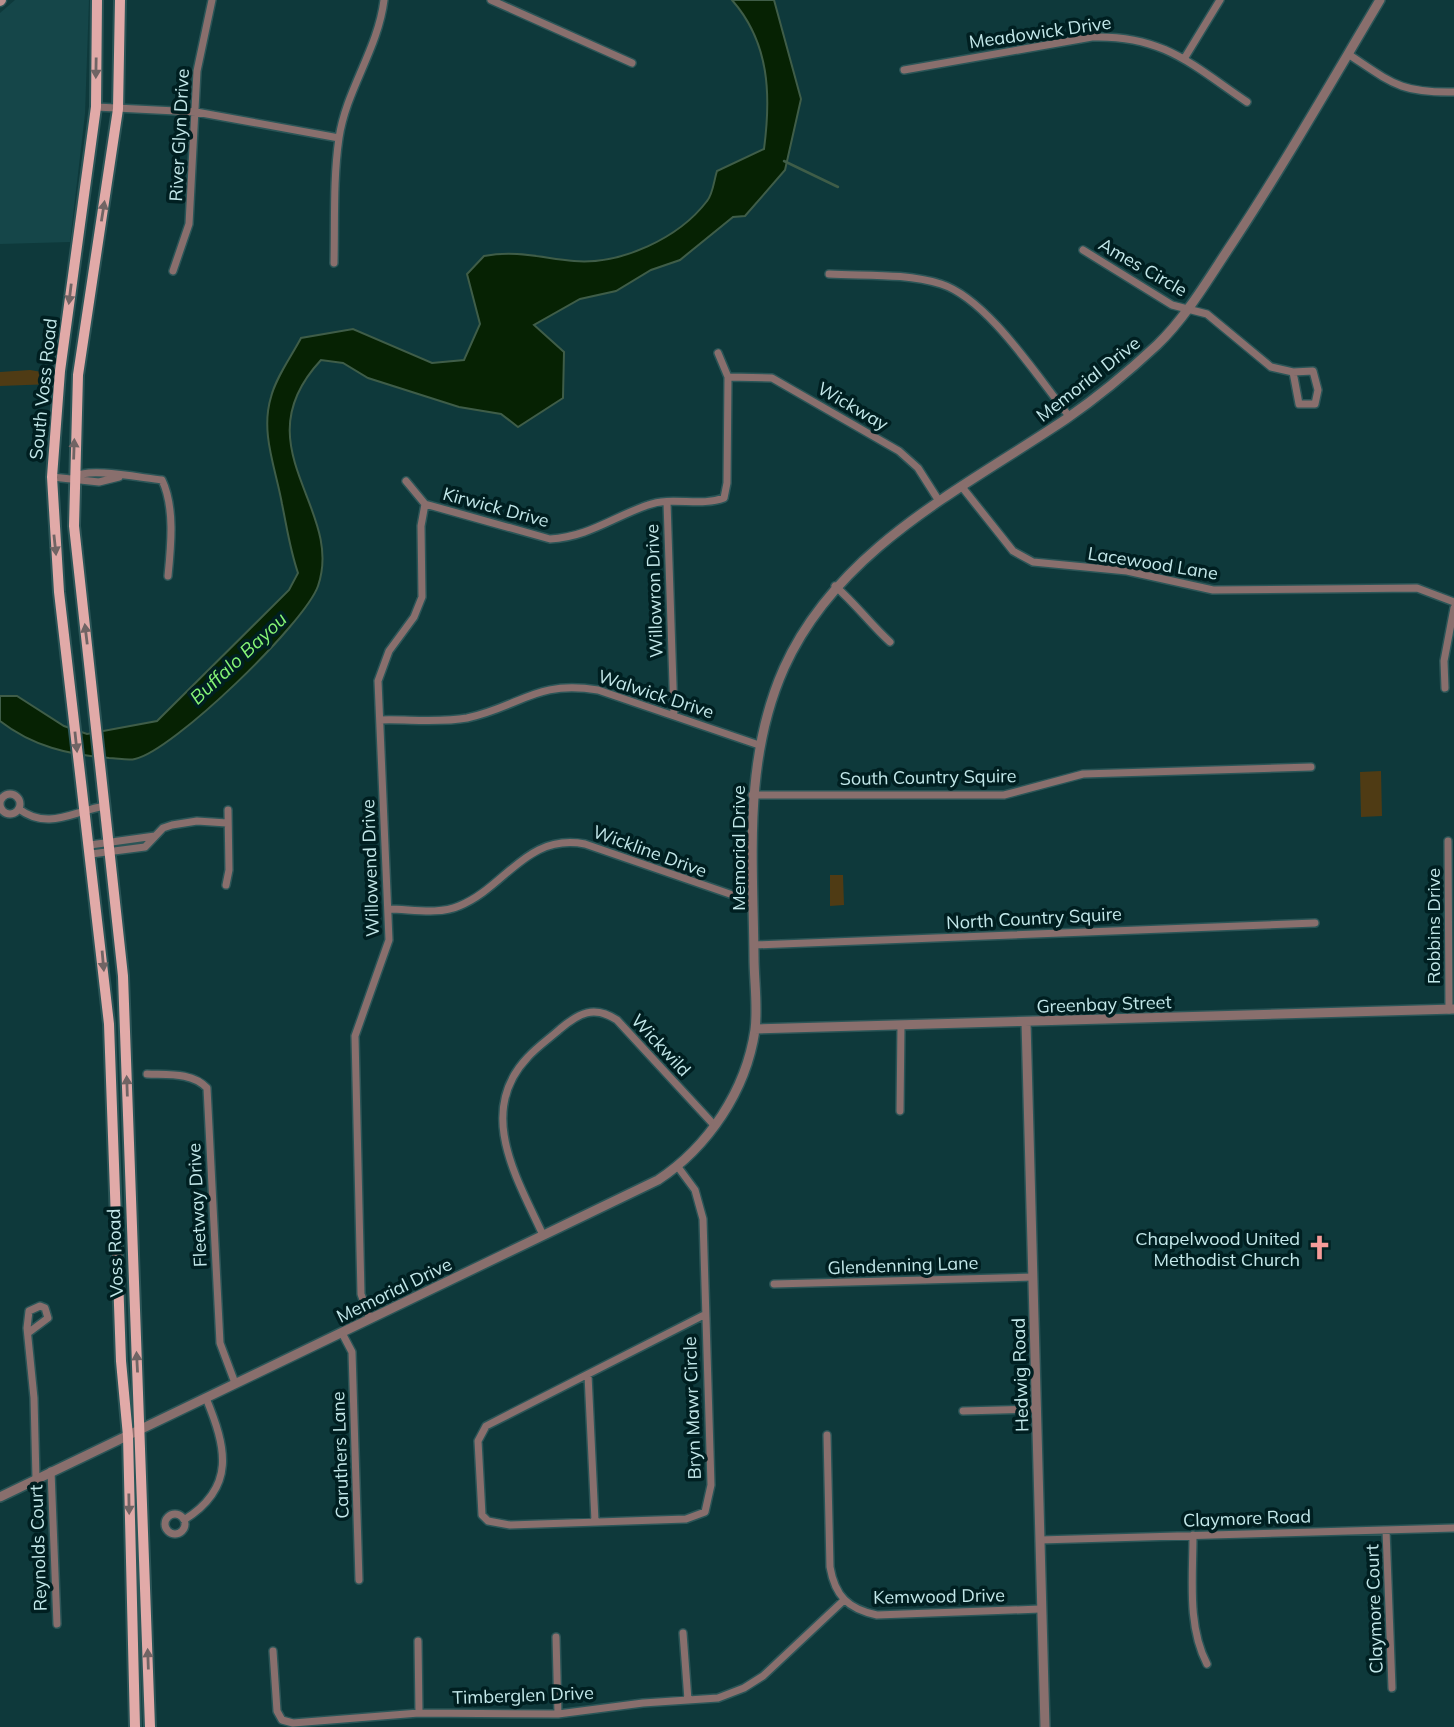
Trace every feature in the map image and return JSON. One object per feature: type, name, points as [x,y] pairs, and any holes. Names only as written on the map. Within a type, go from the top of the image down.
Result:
[{"type":"main road","name":"South Voss Road","points":[[80,781],[53,533],[52,477],[60,371],[96,107],[97,0]]},
{"type":"main road","name":"South Voss Road","points":[[102,778],[74,526],[73,477],[78,375],[118,108],[120,0]]},
{"type":"main road","points":[[76,250],[97,252]]},
{"type":"main road","points":[[62,614],[82,599]]},
{"type":"main road","name":"Voss Road","points":[[102,778],[123,976],[150,1727]]},
{"type":"main road","name":"Voss Road","points":[[80,781],[101,933],[109,1024],[121,1361],[128,1436],[135,1727]]},
{"type":"main road","points":[[101,933],[118,932]]},
{"type":"main road","points":[[112,1125],[129,1125]]},
{"type":"main road","points":[[115,1223],[131,1223]]},
{"type":"street","name":"River Glyn Drive","points":[[173,271],[189,224],[197,71],[212,0]]},
{"type":"street","points":[[334,263],[339,138],[352,90],[378,30],[384,0]]},
{"type":"street","points":[[491,0],[632,63]]},
{"type":"street","points":[[1184,59],[1220,0]]},
{"type":"street","name":"Memorial Drive","points":[[0,1497],[658,1180],[678,1167],[715,1126],[742,1079],[755,1029],[752,794],[764,720],[785,664],[802,634],[835,586],[871,552],[939,501],[1069,416],[1160,342],[1188,309],[1246,223],[1348,54],[1376,1]]},
{"type":"street","name":"Meadowick Drive","points":[[904,70],[1092,37],[1120,36],[1152,42],[1184,59],[1247,102]]},
{"type":"street","points":[[1348,54],[1399,88],[1425,92],[1454,92]]},
{"type":"street","points":[[96,107],[196,113],[339,138]]},
{"type":"street","name":"Ames Circle","points":[[1083,250],[1172,305],[1207,314],[1271,367],[1293,372],[1313,371],[1318,390],[1315,404],[1299,404],[1293,372]]},
{"type":"street","points":[[829,274],[921,279],[964,295],[983,310],[1069,416]]},
{"type":"street","name":"Willowron Drive","points":[[674,715],[667,502],[713,502],[724,498],[727,483],[728,377],[718,353]]},
{"type":"street","name":"Wickway","points":[[728,377],[772,378],[899,451],[918,468],[939,501]]},
{"type":"street","points":[[52,477],[105,472],[119,477],[162,480],[168,493],[168,576]]},
{"type":"street","name":"Kirwick Drive","points":[[406,481],[425,504],[550,539],[570,538],[597,529],[649,504],[667,502]]},
{"type":"street","name":"Lacewood Lane","points":[[962,487],[1013,551],[1033,562],[1127,571],[1213,590],[1417,589],[1454,601]]},
{"type":"street","name":"Willowend Drive","points":[[370,1319],[361,1294],[355,1036],[383,965],[389,940],[378,681],[388,651],[414,617],[422,597],[421,526],[425,504]]},
{"type":"street","points":[[835,586],[859,606],[873,626],[890,642]]},
{"type":"street","points":[[1445,688],[1445,651],[1454,608]]},
{"type":"street","name":"Walwick Drive","points":[[380,720],[467,718],[545,688],[573,686],[598,690],[759,746]]},
{"type":"street","name":"South Country Squire","points":[[752,794],[1004,795],[1030,790],[1058,778],[1083,774],[1311,767]]},
{"type":"street","points":[[19,810],[30,818],[48,821],[105,806]]},
{"type":"street","points":[[226,885],[229,870],[228,810]]},
{"type":"street","points":[[90,849],[156,836],[172,825],[197,821],[227,823]]},
{"type":"street","name":"Wickline Drive","points":[[389,909],[458,907],[536,850],[559,841],[585,844],[753,902]]},
{"type":"street","name":"Robbins Drive","points":[[1448,841],[1451,1010]]},
{"type":"street","name":"North Country Squire","points":[[754,945],[971,938],[1002,933],[1315,923]]},
{"type":"street","name":"Greenbay Street","points":[[755,1029],[1451,1010]]},
{"type":"street","name":"Wickwild","points":[[543,1235],[505,1151],[504,1115],[510,1084],[518,1070],[528,1057],[576,1016],[596,1011],[617,1020],[715,1126]]},
{"type":"street","name":"Hedwig Road","points":[[1026,1021],[1045,1727]]},
{"type":"street","points":[[900,1111],[901,1025]]},
{"type":"street","name":"Fleetway Drive","points":[[146,1074],[189,1077],[199,1080],[207,1088],[220,1343],[236,1383]]},
{"type":"street","name":"Bryn Mawr Circle","points":[[678,1167],[687,1177],[701,1205],[711,1485],[705,1512],[686,1519],[499,1524],[488,1521],[479,1507],[478,1441],[486,1426],[704,1315]]},
{"type":"street","name":"Glendenning Lane","points":[[774,1284],[1033,1277]]},
{"type":"street","points":[[28,1333],[34,1398],[36,1479]]},
{"type":"street","name":"Caruthers Lane","points":[[342,1333],[352,1352],[359,1580]]},
{"type":"street","points":[[588,1375],[595,1521]]},
{"type":"street","points":[[184,1520],[208,1502],[222,1475],[223,1444],[206,1398]]},
{"type":"street","points":[[963,1411],[1037,1409]]},
{"type":"street","points":[[827,1435],[831,1567],[833,1586],[843,1601]]},
{"type":"street","name":"Reynolds Court","points":[[51,1471],[57,1624]]},
{"type":"street","name":"Claymore Road","points":[[1041,1540],[1454,1528]]},
{"type":"street","name":"Claymore Court","points":[[1387,1530],[1392,1688]]},
{"type":"street","points":[[1193,1535],[1195,1629],[1198,1648],[1207,1664]]},
{"type":"street","name":"Kemwood Drive","points":[[843,1601],[860,1611],[877,1615],[1040,1609]]},
{"type":"street","name":"Timberglen Drive","points":[[273,1651],[277,1711],[282,1720],[293,1723],[419,1713],[558,1714],[718,1698],[744,1688],[763,1676],[843,1601]]},
{"type":"street","points":[[683,1633],[688,1700]]},
{"type":"street","points":[[555,1637],[558,1714]]},
{"type":"street","points":[[418,1641],[419,1713]]},
{"type":"shaded area","points":[[15,0],[89,0],[85,114],[70,242],[0,244],[0,13]]},
{"type":"shaded area","points":[[30,370],[54,374],[53,384],[0,386],[0,372]]},
{"type":"shaded area","points":[[1381,771],[1382,816],[1361,817],[1360,772]]},
{"type":"shaded area","points":[[830,875],[843,875],[844,905],[830,906]]},
{"type":"water","name":"Buffalo Bayou","points":[[732,0],[774,0],[801,99],[785,170],[745,216],[733,217],[680,260],[651,270],[616,291],[580,299],[534,325],[564,352],[563,398],[518,427],[501,414],[459,407],[368,378],[343,363],[321,360],[299,391],[290,421],[292,449],[318,530],[323,557],[318,586],[289,628],[206,711],[153,751],[135,759],[65,752],[25,737],[0,721],[0,696],[17,696],[64,726],[87,734],[157,721],[289,590],[298,573],[270,451],[267,424],[273,390],[301,338],[353,329],[432,363],[464,360],[480,324],[467,274],[484,256],[519,254],[592,261],[629,254],[665,237],[695,214],[709,198],[717,171],[764,149],[767,90],[761,52],[745,17]]},
{"type":"waterway","points":[[784,161],[838,187]]},
{"type":"place","name":"Chapelwood United Methodist Church","points":[[1320,1248]]}]
